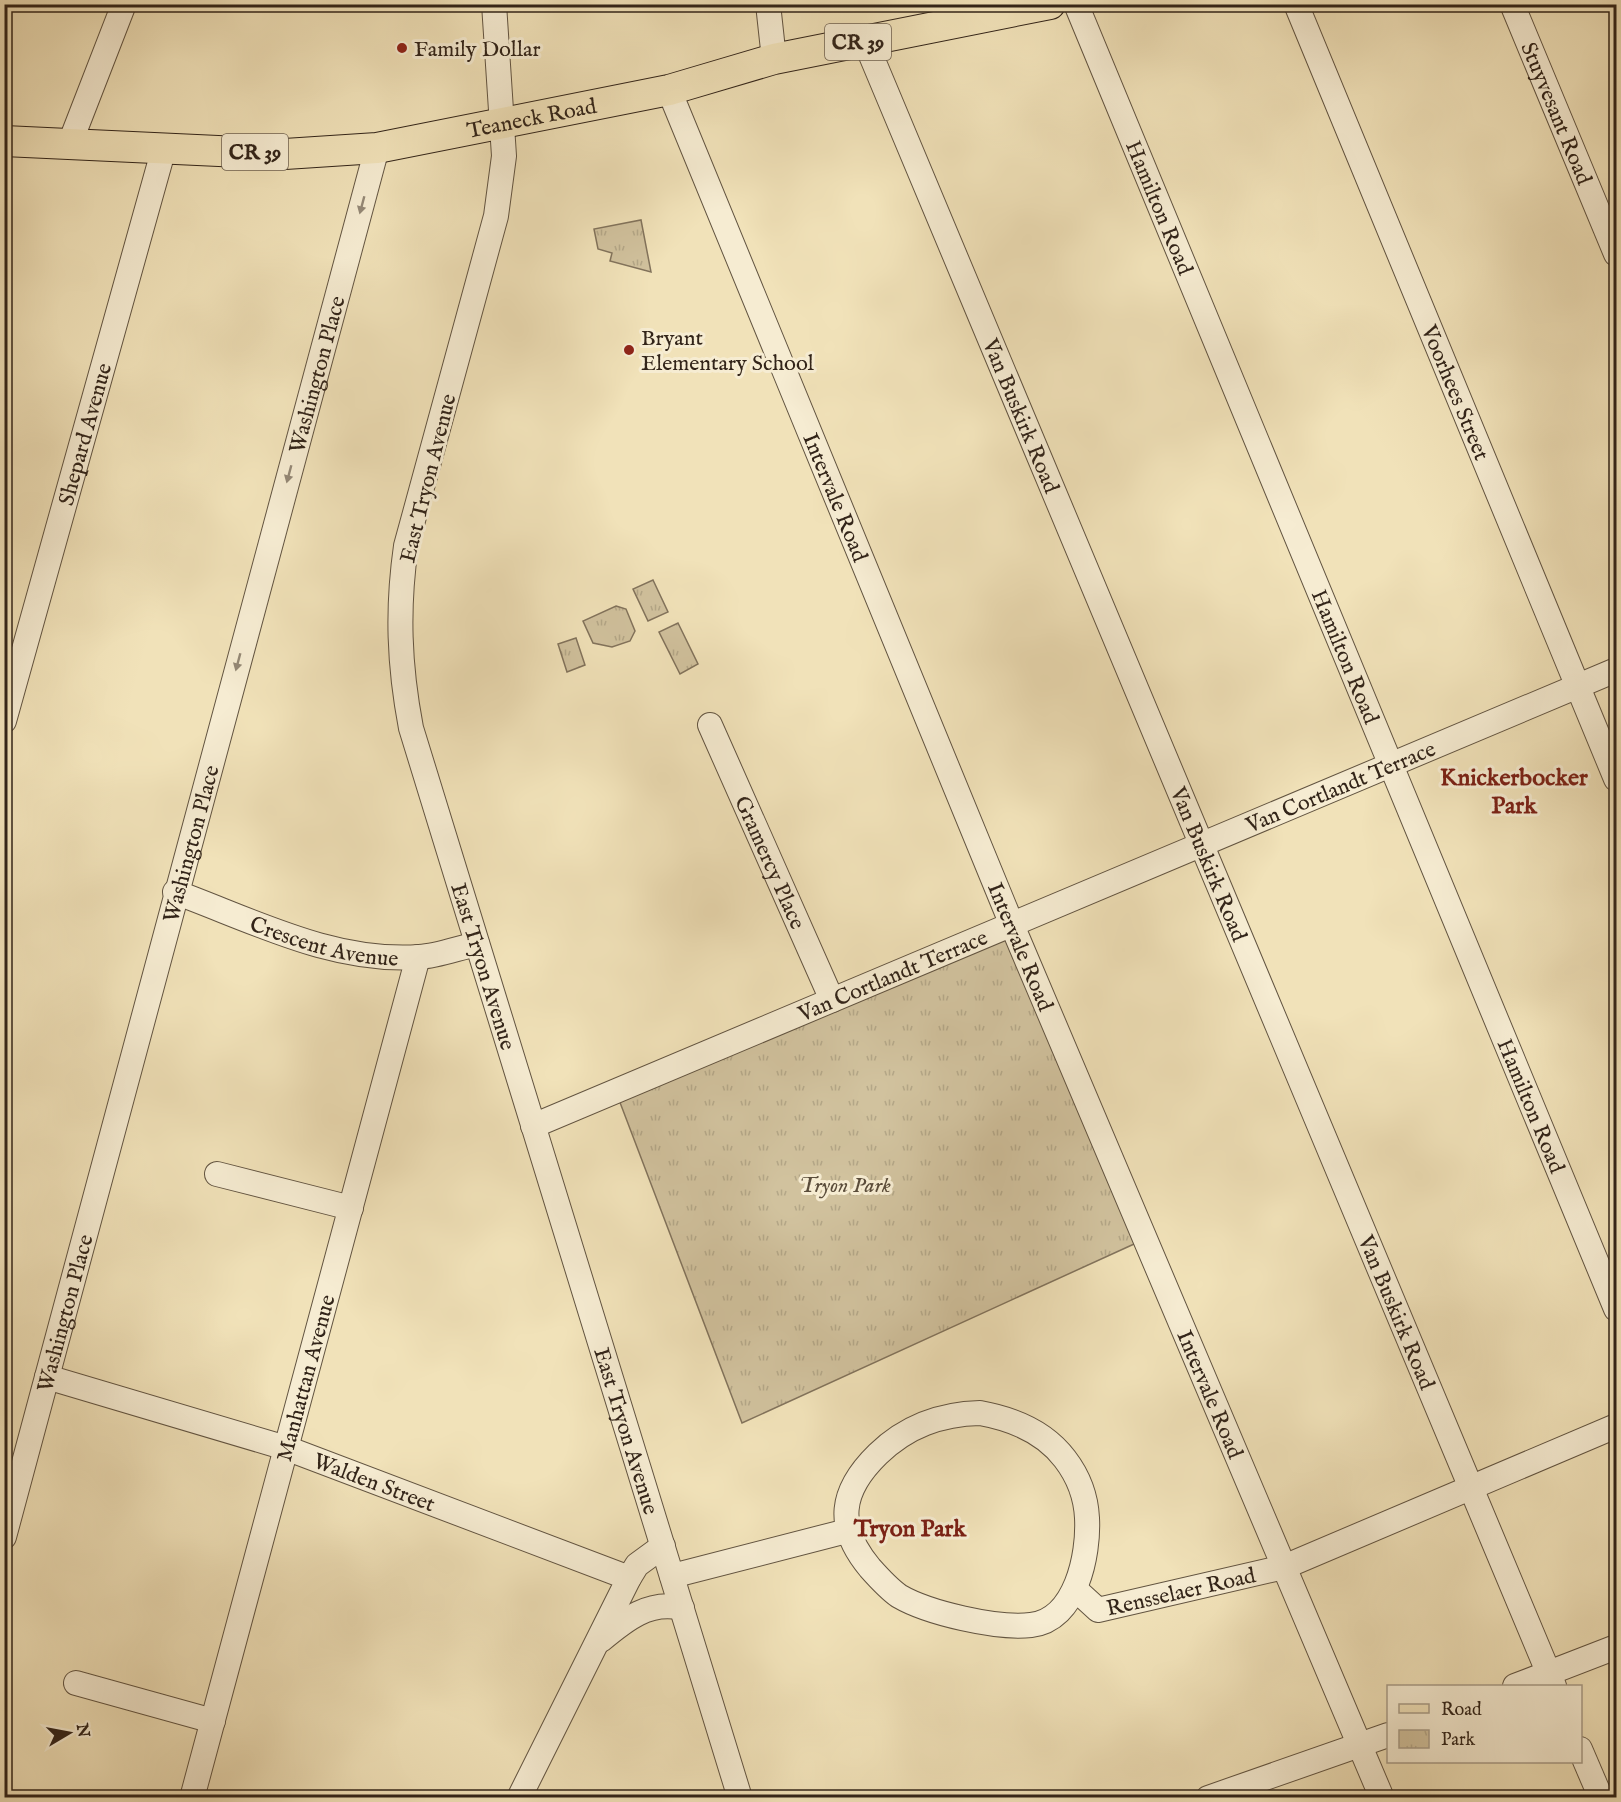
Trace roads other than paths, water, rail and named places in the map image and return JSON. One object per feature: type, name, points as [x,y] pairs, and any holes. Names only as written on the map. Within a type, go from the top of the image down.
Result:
[{"type":"main road","name":"Teaneck Road","points":[[4,141],[285,154],[377,148],[669,90],[774,59],[1032,6]]},
{"type":"street","points":[[70,143],[124,4]]},
{"type":"street","name":"East Tryon Avenue","points":[[494,4],[504,122],[504,156],[496,216],[406,546],[399,622],[402,677],[411,728],[740,1797]]},
{"type":"street","points":[[768,4],[774,59]]},
{"type":"street","name":"Hamilton Road","points":[[1076,4],[1617,1309]]},
{"type":"street","name":"Voorhees Street","points":[[1296,4],[1617,779]]},
{"type":"street","name":"Stuyvesant Road","points":[[1512,4],[1617,254]]},
{"type":"street","name":"Van Buskirk Road","points":[[865,41],[1552,1680]]},
{"type":"street","name":"Intervale Road","points":[[669,90],[1012,924],[1382,1797]]},
{"type":"street","name":"Shepard Avenue","points":[[4,721],[164,148]]},
{"type":"street","name":"Washington Place","points":[[4,1537],[175,892],[377,148]]},
{"type":"street","name":"Van Cortlandt Terrace","points":[[533,1126],[1617,670]]},
{"type":"street","name":"Gramercy Place","points":[[710,724],[832,1000]]},
{"type":"street","name":"Crescent Avenue","points":[[175,892],[319,946],[354,954],[418,957],[477,944]]},
{"type":"street","name":"Manhattan Avenue","points":[[192,1797],[418,957]]},
{"type":"street","points":[[217,1174],[351,1208]]},
{"type":"street","name":"Walden Street","points":[[47,1377],[286,1448],[629,1578]]},
{"type":"street","points":[[672,1576],[847,1531],[848,1498],[854,1483],[889,1444],[916,1426],[934,1418],[980,1413],[1005,1418],[1028,1428],[1049,1442],[1076,1476],[1083,1495],[1087,1517],[1087,1538],[1075,1589]]},
{"type":"street","name":"Rensselaer Road","points":[[847,1531],[860,1556],[877,1576],[900,1596],[974,1622],[1033,1625],[1057,1613],[1075,1589],[1098,1610],[1284,1567],[1617,1426]]},
{"type":"street","points":[[519,1797],[629,1578],[637,1565],[663,1546]]},
{"type":"street","points":[[595,1645],[638,1613],[665,1605],[682,1608]]},
{"type":"street","points":[[1521,1685],[1552,1680],[1617,1647]]},
{"type":"street","points":[[76,1683],[213,1721]]},
{"type":"street","points":[[1208,1797],[1387,1736]]},
{"type":"street","points":[[1582,1751],[1601,1797]]},
{"type":"place","name":"Family Dollar","points":[[402,48]]},
{"type":"place","name":"Bryant Elementary School","points":[[629,350]]},
{"type":"district","name":"Knickerbocker Park","points":[[1514,791]]},
{"type":"district","name":"Tryon Park","points":[[910,1528]]}]
